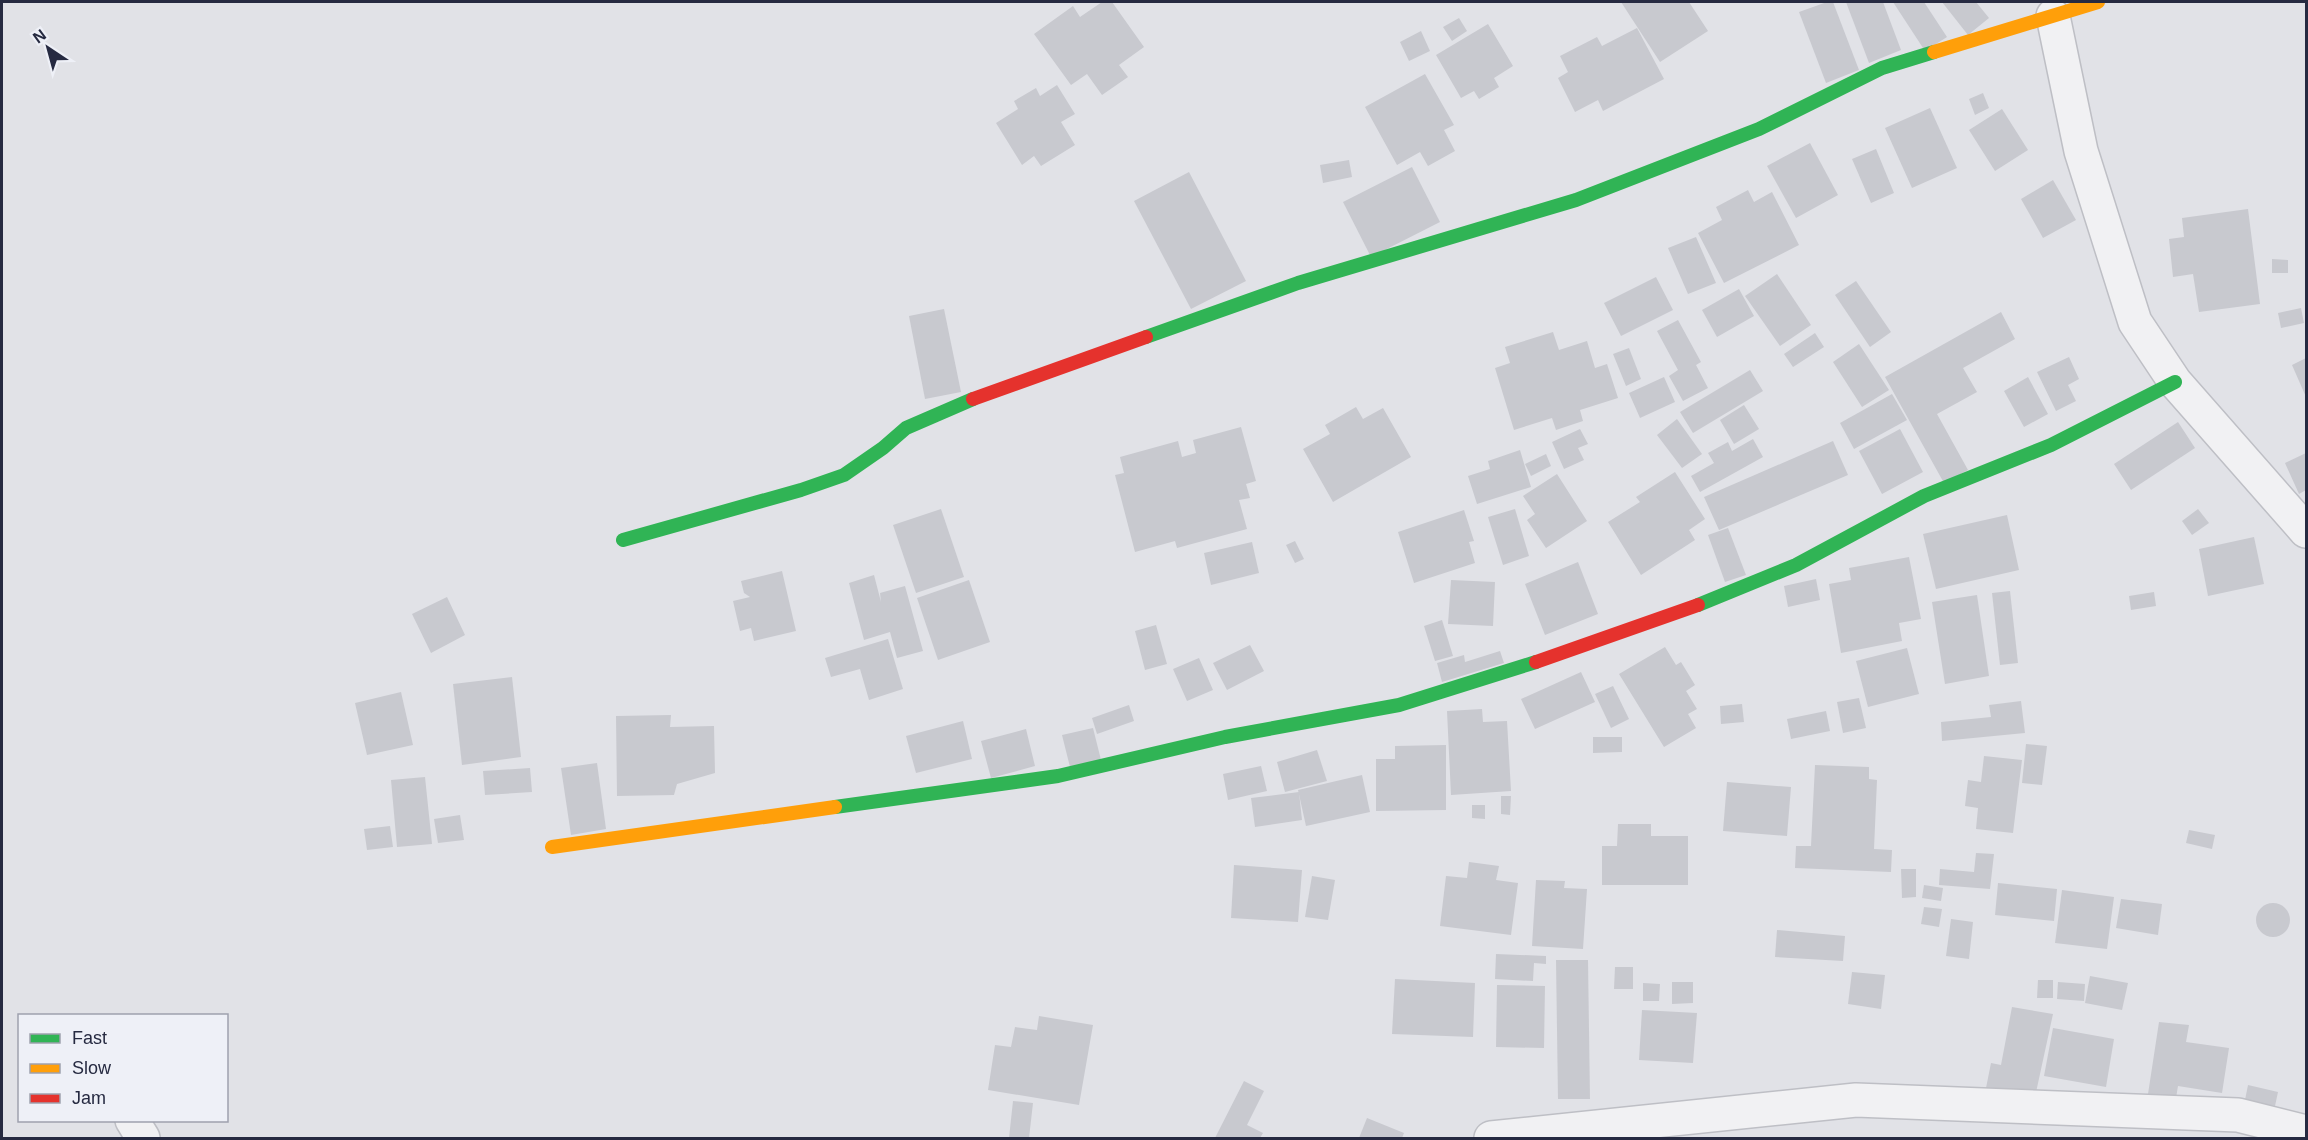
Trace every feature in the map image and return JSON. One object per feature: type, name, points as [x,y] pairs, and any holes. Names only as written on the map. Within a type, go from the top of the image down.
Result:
[{"type":"street","points":[[623,540],[844,476],[906,428],[964,402],[1298,283],[1575,200],[1759,129],[1882,68],[2098,2]]},
{"type":"street","points":[[2053,16],[2080,151],[2135,322],[2175,382],[2307,531]]},
{"type":"street","points":[[552,847],[1058,776],[1225,737],[1399,705],[1576,649],[1700,604],[1796,565],[1924,496],[2051,445],[2175,382]]},
{"type":"street","points":[[1491,1138],[1856,1100],[2238,1114],[2307,1132]]},
{"type":"street","points":[[133,1122],[143,1138]]},
{"type":"building","points":[[1102,2],[1112,2],[1144,47],[1119,65],[1128,77],[1102,95],[1087,74],[1071,85],[1034,34],[1073,6],[1080,17]]},
{"type":"building","points":[[1621,2],[1689,2],[1708,31],[1660,62]]},
{"type":"building","points":[[1833,2],[1859,70],[1826,83],[1799,12]]},
{"type":"building","points":[[1846,2],[1883,2],[1901,50],[1869,63]]},
{"type":"building","points":[[1893,2],[1924,2],[1947,37],[1925,51]]},
{"type":"building","points":[[1942,2],[1976,2],[1989,18],[1968,35]]},
{"type":"building","points":[[1459,18],[1467,31],[1452,41],[1443,27]]},
{"type":"building","points":[[1488,24],[1513,66],[1494,78],[1499,87],[1479,99],[1474,91],[1461,98],[1436,55]]},
{"type":"building","points":[[1637,28],[1664,79],[1603,111],[1598,100],[1575,112],[1558,78],[1568,72],[1560,56],[1597,37],[1602,46]]},
{"type":"building","points":[[1421,31],[1430,51],[1409,61],[1400,42]]},
{"type":"building","points":[[1425,74],[1454,125],[1444,130],[1455,151],[1428,166],[1420,152],[1397,165],[1365,107]]},
{"type":"building","points":[[1057,85],[1075,114],[1061,122],[1075,145],[1041,166],[1034,156],[1022,165],[996,123],[1018,109],[1014,101],[1036,88],[1040,96]]},
{"type":"building","points":[[1983,93],[1989,108],[1975,115],[1969,99]]},
{"type":"building","points":[[1930,108],[1957,168],[1912,188],[1885,128]]},
{"type":"building","points":[[2002,109],[2028,150],[1995,171],[1969,130]]},
{"type":"building","points":[[1810,143],[1838,195],[1796,218],[1767,166]]},
{"type":"building","points":[[1876,149],[1894,193],[1871,203],[1852,159]]},
{"type":"building","points":[[1349,160],[1352,177],[1323,183],[1320,165]]},
{"type":"building","points":[[1412,167],[1440,222],[1371,257],[1343,202]]},
{"type":"building","points":[[1189,172],[1246,281],[1191,309],[1134,201]]},
{"type":"building","points":[[2053,180],[2076,220],[2043,238],[2021,199]]},
{"type":"building","points":[[1748,190],[1754,202],[1772,192],[1799,245],[1724,283],[1698,233],[1722,220],[1716,207]]},
{"type":"building","points":[[2248,209],[2260,304],[2199,312],[2193,274],[2173,277],[2169,239],[2184,237],[2182,218]]},
{"type":"building","points":[[1696,237],[1716,283],[1688,294],[1668,248]]},
{"type":"building","points":[[2272,259],[2288,260],[2288,273],[2272,273]]},
{"type":"building","points":[[1777,274],[1811,325],[1780,346],[1745,296]]},
{"type":"building","points":[[1656,277],[1673,310],[1621,336],[1604,303]]},
{"type":"building","points":[[1856,281],[1891,332],[1870,347],[1835,295]]},
{"type":"building","points":[[1739,289],[1754,316],[1717,337],[1702,310]]},
{"type":"building","points":[[2301,308],[2304,323],[2281,328],[2278,313]]},
{"type":"building","points":[[944,309],[961,392],[925,399],[909,316]]},
{"type":"building","points":[[2001,312],[2015,339],[1963,368],[1977,392],[1937,414],[1968,470],[1944,483],[1885,377]]},
{"type":"building","points":[[1678,320],[1701,362],[1696,365],[1708,388],[1683,401],[1669,376],[1678,370],[1657,331]]},
{"type":"building","points":[[1553,332],[1559,350],[1587,341],[1595,368],[1607,364],[1618,398],[1580,410],[1583,421],[1556,430],[1552,418],[1514,430],[1495,368],[1510,363],[1505,347]]},
{"type":"building","points":[[1815,333],[1824,347],[1793,367],[1784,354]]},
{"type":"building","points":[[1859,344],[1889,390],[1862,407],[1833,362]]},
{"type":"building","points":[[1629,348],[1641,379],[1626,386],[1613,354]]},
{"type":"building","points":[[2069,357],[2079,379],[2068,385],[2076,401],[2056,411],[2037,372]]},
{"type":"building","points":[[2306,358],[2306,397],[2292,365]]},
{"type":"building","points":[[1750,370],[1763,391],[1693,433],[1680,412]]},
{"type":"building","points":[[1664,377],[1675,402],[1640,418],[1629,393]]},
{"type":"building","points":[[2028,377],[2048,414],[2024,427],[2004,391]]},
{"type":"building","points":[[1892,394],[1907,420],[1854,449],[1840,423]]},
{"type":"building","points":[[1744,405],[1759,429],[1734,444],[1720,420]]},
{"type":"building","points":[[1356,407],[1363,419],[1383,408],[1411,457],[1333,502],[1303,449],[1330,434],[1325,425]]},
{"type":"building","points":[[1677,419],[1702,454],[1682,468],[1657,435]]},
{"type":"building","points":[[2178,422],[2195,448],[2131,490],[2114,464]]},
{"type":"building","points":[[1241,427],[1256,481],[1246,484],[1250,498],[1239,500],[1247,529],[1177,548],[1175,541],[1135,552],[1115,475],[1124,473],[1120,457],[1178,441],[1182,457],[1196,453],[1193,440]]},
{"type":"building","points":[[1580,429],[1588,444],[1578,448],[1584,460],[1564,469],[1552,442]]},
{"type":"building","points":[[1900,429],[1923,472],[1882,494],[1859,451]]},
{"type":"building","points":[[1753,439],[1763,457],[1700,492],[1691,476],[1714,463],[1708,453],[1728,442],[1732,451]]},
{"type":"building","points":[[1833,441],[1848,475],[1719,530],[1704,497]]},
{"type":"building","points":[[1520,450],[1531,487],[1477,504],[1468,476],[1490,469],[1488,461]]},
{"type":"building","points":[[2306,453],[2306,490],[2299,494],[2285,463]]},
{"type":"building","points":[[1546,454],[1551,466],[1531,476],[1525,464]]},
{"type":"building","points":[[1675,472],[1705,519],[1689,530],[1695,540],[1641,575],[1608,522],[1640,502],[1636,497]]},
{"type":"building","points":[[1557,474],[1587,521],[1546,548],[1527,520],[1535,514],[1523,496]]},
{"type":"building","points":[[941,509],[964,577],[916,593],[893,525]]},
{"type":"building","points":[[1515,509],[1529,556],[1503,565],[1488,517]]},
{"type":"building","points":[[2198,509],[2209,523],[2192,535],[2182,521]]},
{"type":"building","points":[[1464,510],[1474,541],[1469,542],[1475,563],[1414,583],[1398,532]]},
{"type":"building","points":[[2007,515],[2019,570],[1936,589],[1923,534]]},
{"type":"building","points":[[1728,528],[1746,575],[1725,582],[1708,535]]},
{"type":"building","points":[[2254,537],[2264,584],[2208,596],[2199,549]]},
{"type":"building","points":[[1295,541],[1304,559],[1295,563],[1286,545]]},
{"type":"building","points":[[1252,542],[1259,573],[1211,585],[1204,553]]},
{"type":"building","points":[[1909,557],[1921,619],[1899,623],[1902,641],[1841,653],[1829,584],[1851,580],[1849,568]]},
{"type":"building","points":[[1578,562],[1598,614],[1545,635],[1525,584]]},
{"type":"building","points":[[782,571],[796,631],[754,641],[751,628],[740,631],[733,601],[750,597],[744,593],[741,581]]},
{"type":"building","points":[[874,575],[881,602],[880,593],[905,586],[923,651],[897,658],[890,632],[864,640],[849,583]]},
{"type":"building","points":[[1816,579],[1820,600],[1788,607],[1784,586]]},
{"type":"building","points":[[969,580],[990,642],[938,660],[917,598]]},
{"type":"building","points":[[1451,580],[1495,582],[1493,626],[1448,624]]},
{"type":"building","points":[[2010,591],[2018,663],[2000,665],[1992,593]]},
{"type":"building","points":[[2154,592],[2156,606],[2131,610],[2129,596]]},
{"type":"building","points":[[1977,595],[1989,676],[1945,684],[1932,602]]},
{"type":"building","points":[[447,597],[465,635],[431,653],[412,614]]},
{"type":"building","points":[[1442,620],[1453,656],[1435,661],[1424,626]]},
{"type":"building","points":[[1156,625],[1167,664],[1145,670],[1135,631]]},
{"type":"building","points":[[888,639],[903,689],[869,700],[860,669],[831,677],[825,658]]},
{"type":"building","points":[[1250,645],[1264,671],[1227,690],[1213,663]]},
{"type":"building","points":[[1665,647],[1676,665],[1681,662],[1695,685],[1686,691],[1697,709],[1688,714],[1696,728],[1664,747],[1619,674]]},
{"type":"building","points":[[1907,648],[1919,694],[1868,707],[1856,661]]},
{"type":"building","points":[[1500,651],[1504,663],[1442,682],[1437,663],[1464,655],[1465,662]]},
{"type":"building","points":[[1199,658],[1213,690],[1187,701],[1173,669]]},
{"type":"building","points":[[1581,672],[1595,702],[1535,729],[1521,699]]},
{"type":"building","points":[[512,677],[521,757],[462,765],[453,684]]},
{"type":"building","points":[[1613,686],[1629,719],[1611,728],[1595,694]]},
{"type":"building","points":[[401,692],[413,745],[367,755],[355,703]]},
{"type":"building","points":[[1859,698],[1866,728],[1843,733],[1837,702]]},
{"type":"building","points":[[2021,701],[2025,733],[1942,741],[1941,722],[1991,717],[1989,705]]},
{"type":"building","points":[[1742,704],[1744,722],[1721,724],[1720,706]]},
{"type":"building","points":[[1129,705],[1134,721],[1097,734],[1092,718]]},
{"type":"building","points":[[1482,709],[1483,722],[1507,721],[1511,791],[1451,795],[1447,711]]},
{"type":"building","points":[[1826,711],[1830,731],[1791,739],[1787,719]]},
{"type":"building","points":[[671,715],[670,727],[714,726],[715,773],[677,784],[674,795],[617,796],[616,716]]},
{"type":"building","points":[[963,721],[972,759],[916,773],[906,736]]},
{"type":"building","points":[[1093,728],[1101,760],[1070,767],[1062,735]]},
{"type":"building","points":[[1026,729],[1035,766],[991,778],[981,741]]},
{"type":"building","points":[[1593,737],[1622,737],[1622,752],[1593,753]]},
{"type":"building","points":[[2026,744],[2047,746],[2042,785],[2022,783]]},
{"type":"building","points":[[1446,745],[1446,810],[1376,811],[1376,759],[1395,759],[1395,746]]},
{"type":"building","points":[[1317,750],[1327,781],[1285,792],[1277,762]]},
{"type":"building","points":[[1984,756],[2022,760],[2013,833],[1976,829],[1978,808],[1965,806],[1968,780],[1981,782]]},
{"type":"building","points":[[597,763],[606,829],[571,835],[561,768]]},
{"type":"building","points":[[1815,765],[1869,767],[1869,779],[1877,780],[1874,849],[1892,850],[1891,872],[1795,868],[1796,846],[1811,846]]},
{"type":"building","points":[[1261,766],[1267,791],[1228,800],[1223,774]]},
{"type":"building","points":[[530,768],[532,792],[485,795],[483,771]]},
{"type":"building","points":[[1362,775],[1370,812],[1306,826],[1298,790]]},
{"type":"building","points":[[425,777],[432,844],[397,847],[391,780]]},
{"type":"building","points":[[1727,782],[1791,787],[1787,836],[1723,831]]},
{"type":"building","points":[[1299,792],[1302,820],[1255,827],[1251,798]]},
{"type":"building","points":[[1501,796],[1511,796],[1510,815],[1501,814]]},
{"type":"building","points":[[1472,805],[1485,805],[1485,819],[1472,818]]},
{"type":"building","points":[[460,815],[464,840],[438,843],[434,819]]},
{"type":"building","points":[[1618,824],[1651,824],[1651,836],[1688,836],[1688,885],[1602,885],[1602,846],[1617,846]]},
{"type":"building","points":[[390,826],[393,847],[367,850],[364,829]]},
{"type":"building","points":[[2189,830],[2215,835],[2212,849],[2186,843]]},
{"type":"building","points":[[1976,853],[1994,854],[1990,889],[1939,885],[1940,869],[1974,872]]},
{"type":"building","points":[[1469,862],[1499,866],[1496,880],[1518,883],[1511,935],[1440,926],[1446,876],[1467,878]]},
{"type":"building","points":[[1234,865],[1302,870],[1298,922],[1231,918]]},
{"type":"building","points":[[1901,869],[1916,869],[1916,897],[1902,898]]},
{"type":"building","points":[[1312,876],[1335,880],[1328,920],[1305,917]]},
{"type":"building","points":[[1536,880],[1565,881],[1564,888],[1587,889],[1583,949],[1532,946]]},
{"type":"building","points":[[1998,883],[2057,889],[2054,921],[1995,915]]},
{"type":"building","points":[[1924,885],[1943,888],[1941,901],[1922,898]]},
{"type":"building","points":[[2062,890],[2114,897],[2107,949],[2055,943]]},
{"type":"building","points":[[2121,899],[2162,904],[2158,935],[2116,928]]},
{"type":"building","points":[[2273,903],[2285,908],[2290,920],[2285,932],[2273,937],[2261,932],[2256,920],[2261,908]]},
{"type":"building","points":[[1924,907],[1942,909],[1939,927],[1921,924]]},
{"type":"building","points":[[1951,919],[1973,922],[1969,959],[1946,956]]},
{"type":"building","points":[[1777,930],[1845,936],[1843,961],[1775,957]]},
{"type":"building","points":[[1496,954],[1546,956],[1546,964],[1534,963],[1533,981],[1495,979]]},
{"type":"building","points":[[1556,960],[1588,960],[1590,1099],[1558,1099]]},
{"type":"building","points":[[1615,967],[1633,967],[1633,989],[1614,989]]},
{"type":"building","points":[[1852,972],[1885,975],[1881,1009],[1848,1004]]},
{"type":"building","points":[[2090,976],[2128,983],[2122,1010],[2085,1003]]},
{"type":"building","points":[[1395,979],[1475,983],[1473,1037],[1392,1034]]},
{"type":"building","points":[[2038,980],[2053,980],[2053,998],[2037,998]]},
{"type":"building","points":[[1672,982],[1693,982],[1693,1003],[1672,1004]]},
{"type":"building","points":[[2058,982],[2085,984],[2084,1001],[2057,999]]},
{"type":"building","points":[[1643,983],[1660,984],[1659,1001],[1643,1001]]},
{"type":"building","points":[[1497,985],[1545,986],[1544,1048],[1496,1047]]},
{"type":"building","points":[[2012,1007],[2053,1014],[2035,1097],[1986,1088],[1991,1063],[2001,1065]]},
{"type":"building","points":[[1642,1010],[1697,1013],[1693,1063],[1639,1060]]},
{"type":"building","points":[[1039,1016],[1093,1025],[1079,1105],[988,1090],[995,1045],[1011,1047],[1015,1027],[1037,1030]]},
{"type":"building","points":[[2159,1022],[2189,1025],[2186,1042],[2229,1048],[2222,1093],[2178,1086],[2176,1098],[2148,1094]]},
{"type":"building","points":[[2053,1028],[2114,1039],[2106,1087],[2044,1076]]},
{"type":"building","points":[[1244,1081],[1264,1091],[1247,1125],[1263,1133],[1260,1138],[1215,1138]]},
{"type":"building","points":[[2248,1085],[2278,1092],[2275,1106],[2245,1100]]},
{"type":"building","points":[[1013,1101],[1033,1103],[1029,1138],[1009,1138]]},
{"type":"building","points":[[1367,1118],[1404,1133],[1402,1138],[1359,1138]]},
{"type":"traffic: fast","points":[[1146,337],[1298,283],[1576,200],[1759,129],[1882,68],[1934,52]]},
{"type":"traffic: fast","points":[[1698,605],[1796,565],[1924,496],[2051,445],[2175,382]]},
{"type":"traffic: fast","points":[[623,540],[801,490],[844,475],[883,448],[906,428],[973,399]]},
{"type":"traffic: fast","points":[[835,807],[1058,776],[1225,737],[1399,705],[1536,662]]},
{"type":"traffic: slow","points":[[1934,52],[2098,2]]},
{"type":"traffic: slow","points":[[552,847],[835,807]]},
{"type":"traffic: jam","points":[[973,399],[1146,337]]},
{"type":"traffic: jam","points":[[1536,662],[1698,605]]}]
